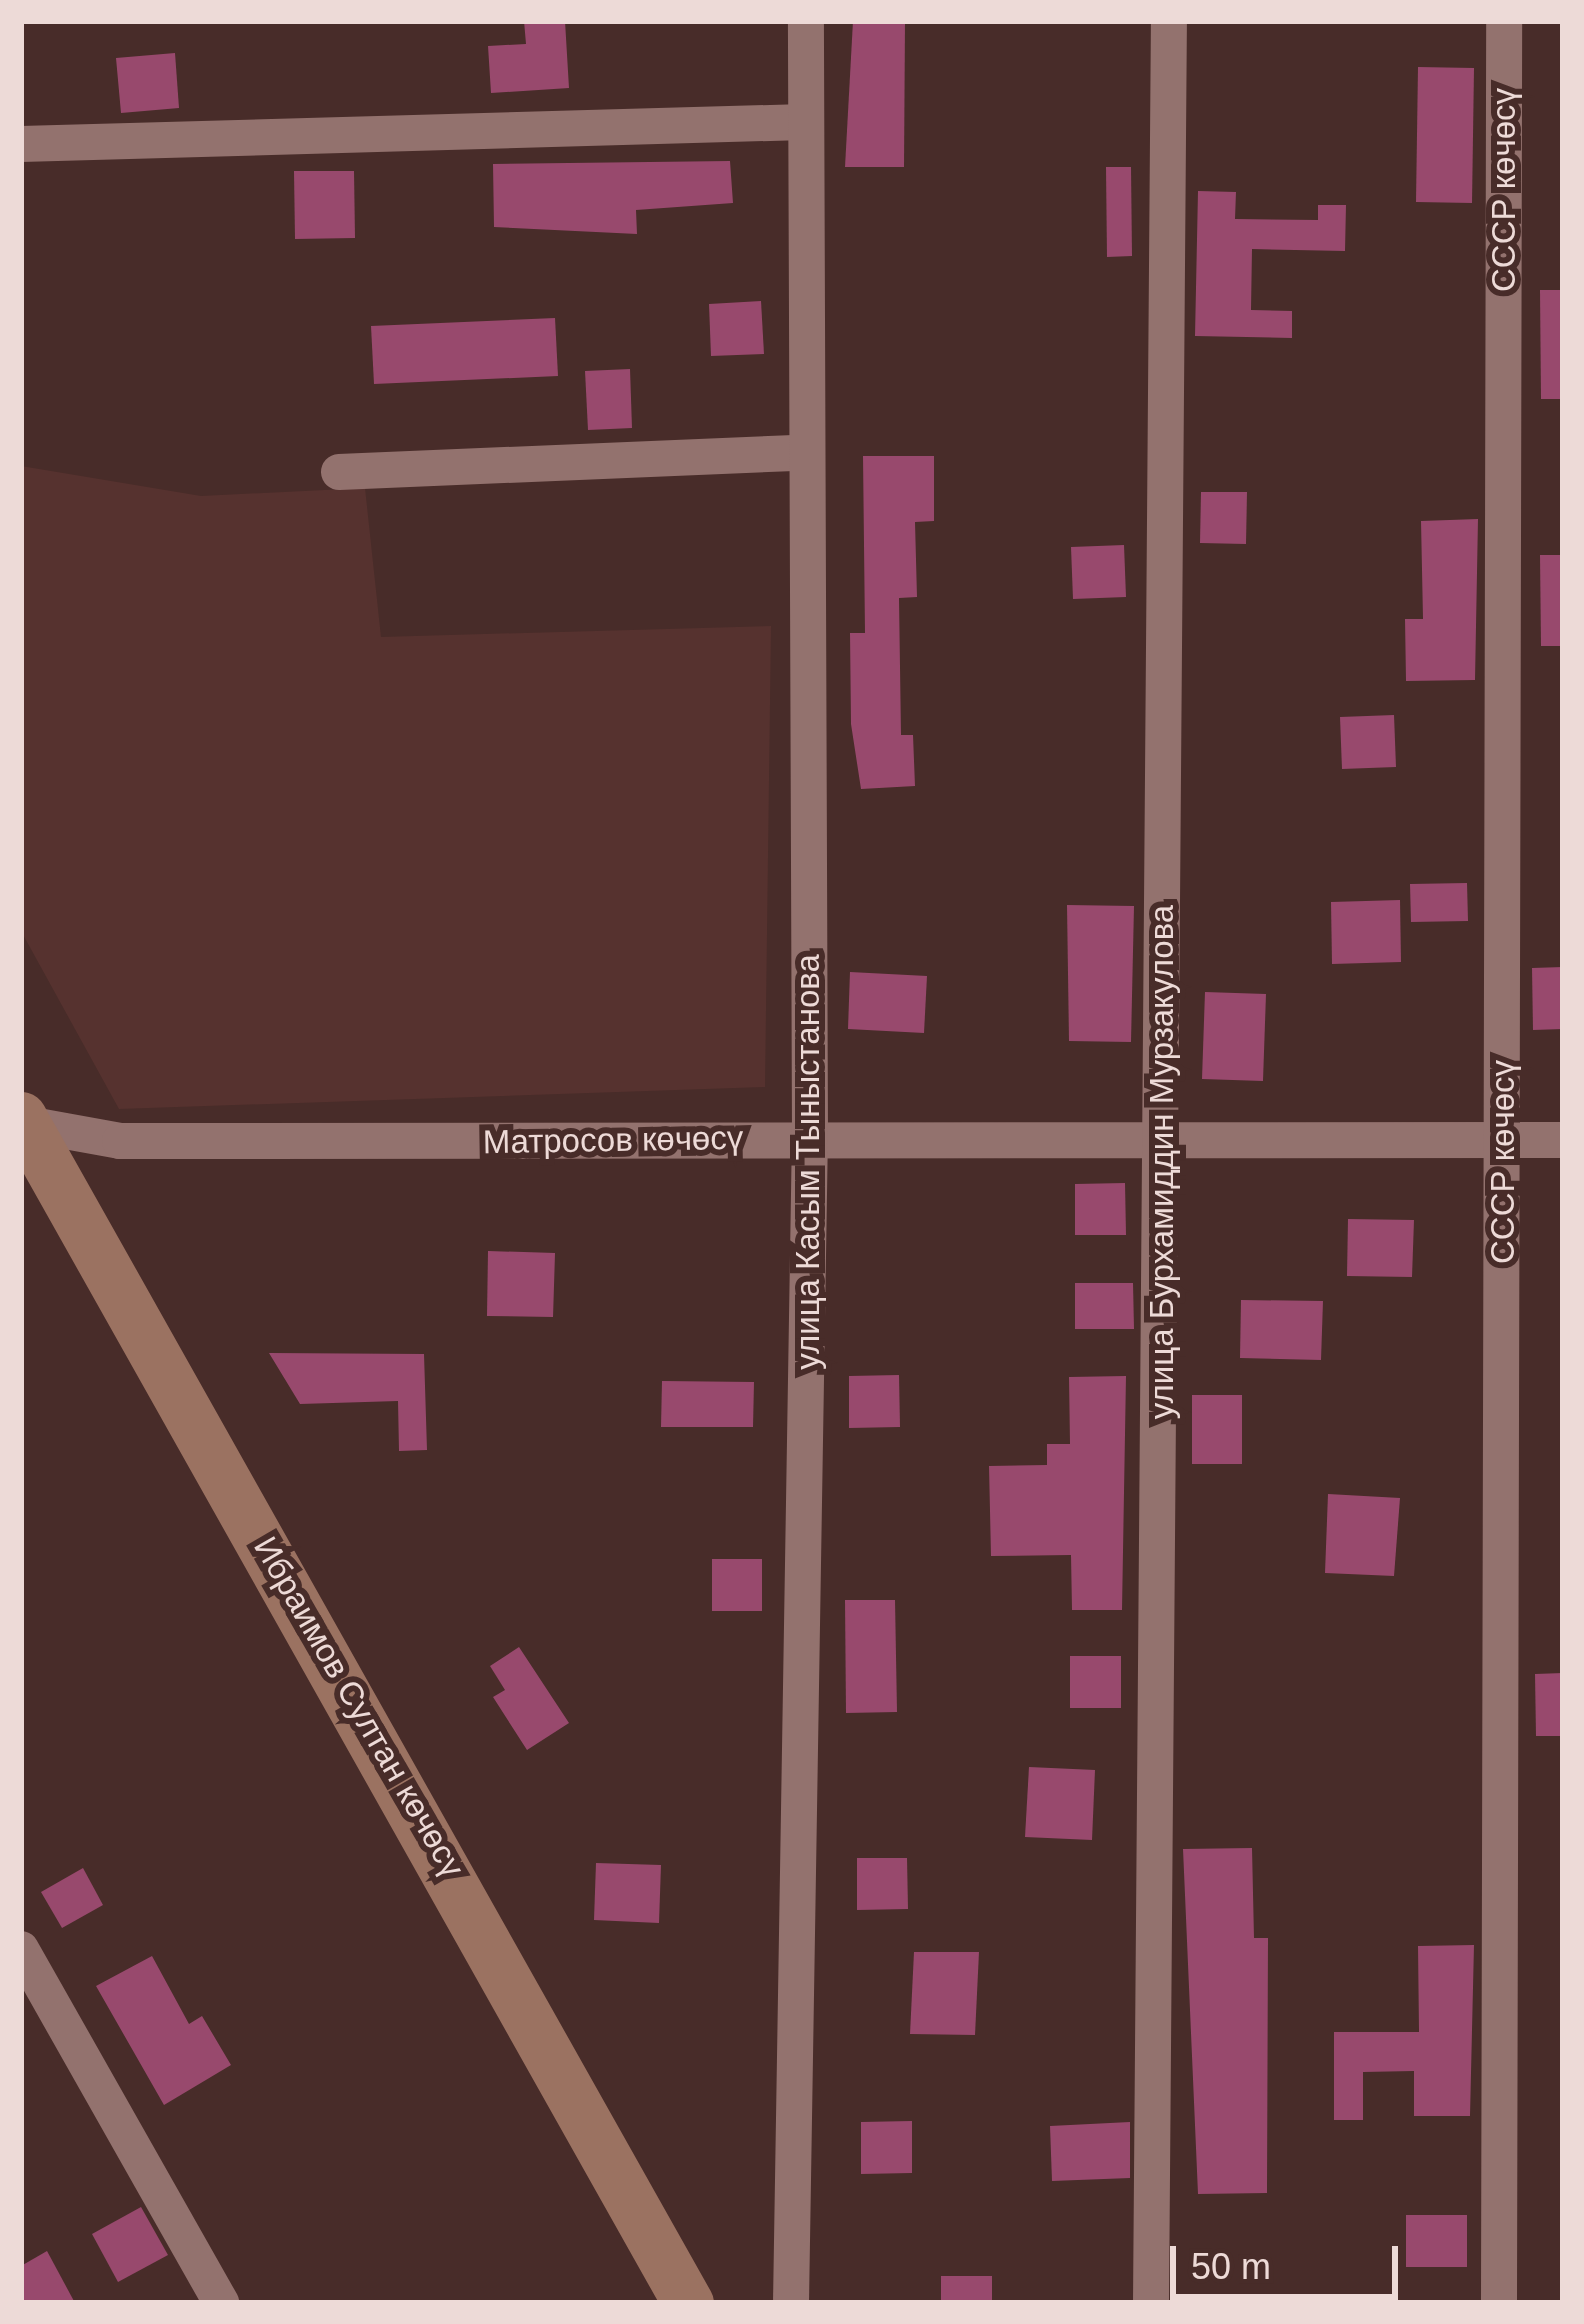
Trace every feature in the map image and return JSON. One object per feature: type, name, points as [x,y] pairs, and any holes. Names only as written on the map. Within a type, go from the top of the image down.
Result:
[{"type":"main road","name":"Ибраимов Султан көчөсү","points":[[22,1122],[688,2303]]},
{"type":"street","name":"улица Касым Тыныстанова","points":[[790,2303],[810,1137],[806,21]]},
{"type":"street","name":"улица Бурхамиддин Мурзакулова","points":[[1151,2303],[1169,21]]},
{"type":"street","name":"СССР көчөсү","points":[[1499,2303],[1504,21]]},
{"type":"street","points":[[21,144],[805,122]]},
{"type":"street","points":[[339,472],[806,452]]},
{"type":"street","name":"Матросов көчөсү","points":[[22,1122],[120,1142],[810,1137],[1563,1140]]},
{"type":"street","points":[[21,1949],[221,2303]]},
{"type":"shaded area","points":[[21,466],[201,496],[365,488],[381,637],[771,626],[765,1087],[119,1109],[21,931]]},
{"type":"building","points":[[524,21],[565,21],[569,88],[491,93],[488,46],[526,44]]},
{"type":"building","points":[[853,21],[905,21],[904,167],[845,167]]},
{"type":"building","points":[[175,53],[179,108],[121,113],[116,58]]},
{"type":"building","points":[[1418,67],[1474,68],[1472,203],[1416,202]]},
{"type":"building","points":[[730,161],[733,203],[636,210],[637,234],[494,227],[493,164]]},
{"type":"building","points":[[1106,167],[1131,167],[1132,256],[1107,257]]},
{"type":"building","points":[[294,171],[354,171],[355,238],[295,239]]},
{"type":"building","points":[[1198,191],[1236,192],[1235,219],[1318,220],[1318,205],[1346,205],[1345,251],[1252,249],[1251,310],[1292,311],[1292,338],[1195,336]]},
{"type":"building","points":[[1540,290],[1563,290],[1563,399],[1541,399]]},
{"type":"building","points":[[761,301],[764,354],[711,356],[709,304]]},
{"type":"building","points":[[555,318],[558,376],[374,384],[371,326]]},
{"type":"building","points":[[630,369],[632,428],[588,430],[585,371]]},
{"type":"building","points":[[863,456],[934,456],[934,521],[915,522],[917,597],[899,598],[901,735],[913,735],[915,786],[861,789],[851,724],[850,633],[865,633]]},
{"type":"building","points":[[1201,492],[1247,492],[1246,544],[1200,543]]},
{"type":"building","points":[[1478,519],[1475,680],[1406,681],[1405,619],[1423,619],[1421,521]]},
{"type":"building","points":[[1124,545],[1126,597],[1073,599],[1071,547]]},
{"type":"building","points":[[1540,555],[1563,555],[1563,646],[1541,646]]},
{"type":"building","points":[[1394,715],[1396,767],[1342,769],[1340,717]]},
{"type":"building","points":[[1467,883],[1468,921],[1411,922],[1410,884]]},
{"type":"building","points":[[1400,900],[1401,962],[1332,964],[1331,902]]},
{"type":"building","points":[[1067,905],[1134,906],[1131,1042],[1069,1041]]},
{"type":"building","points":[[1563,967],[1563,1029],[1533,1030],[1532,968]]},
{"type":"building","points":[[850,972],[927,976],[924,1033],[848,1029]]},
{"type":"building","points":[[1205,992],[1266,994],[1263,1081],[1202,1079]]},
{"type":"building","points":[[1125,1183],[1126,1235],[1075,1235],[1075,1184]]},
{"type":"building","points":[[1348,1219],[1414,1220],[1412,1277],[1347,1276]]},
{"type":"building","points":[[488,1251],[555,1253],[553,1317],[487,1316]]},
{"type":"building","points":[[1075,1283],[1133,1283],[1134,1329],[1075,1329]]},
{"type":"building","points":[[1241,1300],[1323,1301],[1321,1360],[1240,1358]]},
{"type":"building","points":[[269,1353],[424,1354],[427,1450],[399,1451],[398,1401],[300,1404]]},
{"type":"building","points":[[899,1375],[900,1427],[849,1428],[849,1376]]},
{"type":"building","points":[[1126,1376],[1122,1610],[1072,1610],[1071,1555],[991,1556],[989,1466],[1047,1465],[1047,1444],[1070,1444],[1069,1377]]},
{"type":"building","points":[[662,1381],[754,1382],[753,1427],[661,1427]]},
{"type":"building","points":[[1192,1395],[1242,1395],[1242,1464],[1192,1464]]},
{"type":"building","points":[[1328,1494],[1400,1498],[1394,1576],[1325,1573]]},
{"type":"building","points":[[712,1559],[762,1559],[762,1611],[712,1611]]},
{"type":"building","points":[[845,1600],[895,1600],[897,1712],[846,1713]]},
{"type":"building","points":[[519,1647],[569,1723],[527,1750],[493,1697],[505,1690],[490,1666]]},
{"type":"building","points":[[1070,1656],[1121,1656],[1121,1708],[1070,1708]]},
{"type":"building","points":[[1563,1673],[1563,1736],[1536,1736],[1535,1674]]},
{"type":"building","points":[[1029,1767],[1095,1770],[1092,1840],[1025,1837]]},
{"type":"building","points":[[1252,1848],[1254,1938],[1268,1938],[1267,2193],[1198,2194],[1183,1849]]},
{"type":"building","points":[[857,1858],[907,1858],[908,1909],[857,1910]]},
{"type":"building","points":[[596,1863],[661,1865],[659,1923],[594,1920]]},
{"type":"building","points":[[83,1868],[103,1905],[62,1928],[41,1892]]},
{"type":"building","points":[[1474,1945],[1470,2116],[1414,2116],[1414,2071],[1363,2072],[1363,2120],[1334,2120],[1334,2032],[1419,2032],[1418,1946]]},
{"type":"building","points":[[914,1952],[979,1952],[975,2035],[910,2034]]},
{"type":"building","points":[[152,1956],[189,2024],[202,2016],[231,2065],[164,2105],[96,1986]]},
{"type":"building","points":[[912,2121],[912,2173],[861,2174],[861,2122]]},
{"type":"building","points":[[1130,2122],[1130,2178],[1052,2181],[1050,2126]]},
{"type":"building","points":[[141,2207],[168,2255],[118,2282],[92,2234]]},
{"type":"building","points":[[1406,2215],[1467,2215],[1467,2267],[1406,2267]]},
{"type":"building","points":[[47,2251],[75,2303],[21,2303],[21,2266]]},
{"type":"building","points":[[941,2276],[992,2276],[992,2303],[941,2303]]}]
